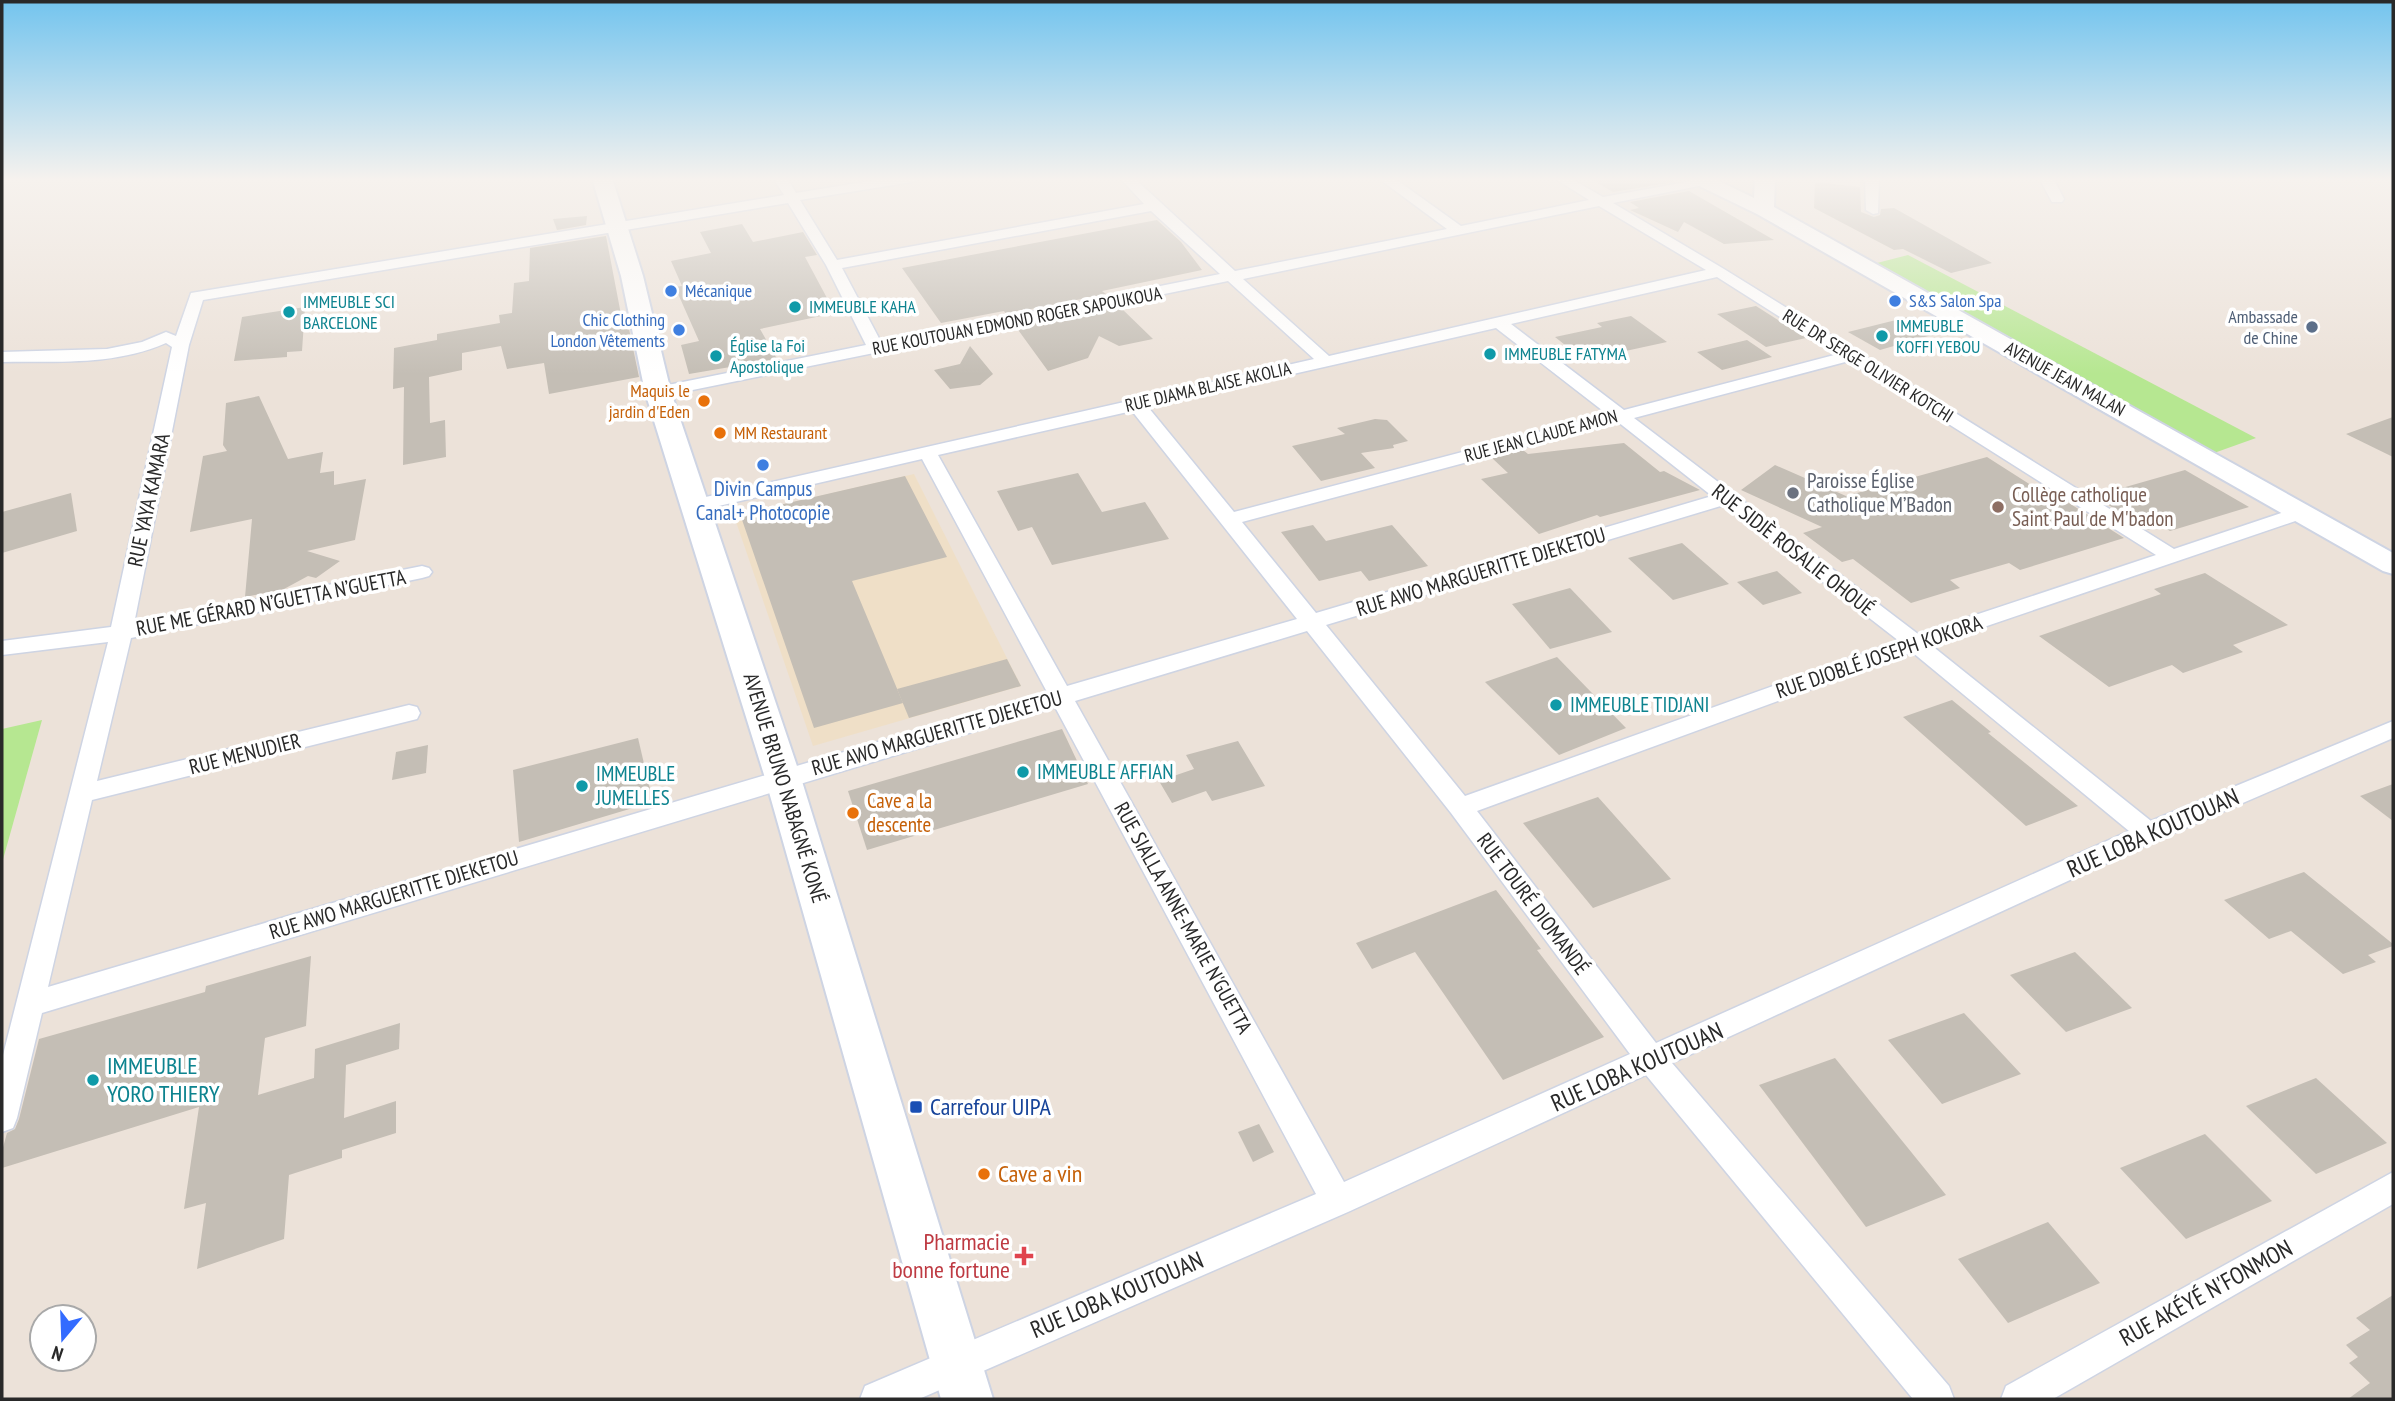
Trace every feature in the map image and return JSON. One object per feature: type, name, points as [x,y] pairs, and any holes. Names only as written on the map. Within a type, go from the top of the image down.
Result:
[{"type":"street","name":"RUE YAYA KAMARA","points":[[2,1118],[121,633],[181,345],[196,296],[507,243]]},
{"type":"street","name":"AVENUE BRUNO NABAGNÉ KONÉ","points":[[621,243],[632,276],[658,392],[697,505],[783,778],[967,1399]]},
{"type":"street","points":[[819,243],[876,349]]},
{"type":"street","points":[[833,265],[951,243]]},
{"type":"street","points":[[1196,243],[1324,360]]},
{"type":"street","name":"RUE KOUTOUAN EDMOND ROGER SAPOUKOUA","points":[[658,392],[1395,243]]},
{"type":"street","name":"RUE DR SERGE OLIVIER KOTCHI","points":[[1671,243],[2173,557]]},
{"type":"street","name":"AVENUE JEAN MALAN","points":[[1823,243],[2393,565]]},
{"type":"street","name":"RUE DJAMA BLAISE AKOLIA","points":[[697,505],[1719,272]]},
{"type":"street","name":"RUE SIDJÈ ROSALIE OHOUÉ","points":[[1500,323],[1915,643],[2148,834]]},
{"type":"street","points":[[2,357],[130,351],[150,346],[166,337],[181,345]]},
{"type":"street","name":"RUE JEAN CLAUDE AMON","points":[[1231,519],[1852,355]]},
{"type":"street","name":"RUE TOURÉ DIOMANDÉ","points":[[1136,404],[1460,807],[1652,1060],[1936,1399]]},
{"type":"street","name":"RUE SIALLA ANNE-MARIE N'GUETTA","points":[[927,452],[1337,1201]]},
{"type":"street","name":"RUE AWO MARGUERITTE DJEKETOU","points":[[28,1005],[1726,498]]},
{"type":"street","name":"RUE DJOBLÉ JOSEPH KOKORA","points":[[1460,807],[1915,643],[2300,513]]},
{"type":"street","name":"RUE ME GÉRARD N’GUETTA N’GUETTA","points":[[2,648],[121,633],[422,572]]},
{"type":"street","name":"RUE MENUDIER","points":[[82,794],[409,713]]},
{"type":"street","name":"RUE LOBA KOUTOUAN","points":[[878,1399],[956,1363],[1337,1201],[2148,834],[2393,729]]},
{"type":"street","name":"RUE AKÉYÉ N'FONMON","points":[[2019,1399],[2393,1187]]},
{"type":"shaded area","points":[[914,474],[1021,686],[813,746],[734,516]]},
{"type":"green space","points":[[1908,255],[2256,438],[2214,453],[1877,263]]},
{"type":"green space","points":[[42,720],[2,863],[2,729]]},
{"type":"building","points":[[559,243],[607,243],[623,325],[628,324],[639,377],[549,394],[544,363],[507,369],[501,346],[462,353],[462,370],[429,377],[430,423],[445,420],[446,457],[403,465],[404,387],[393,389],[394,348],[437,340],[437,334],[500,323],[499,315],[512,313],[514,283],[529,281],[530,248]]},
{"type":"building","points":[[706,243],[810,243],[817,255],[805,257],[835,313],[760,329],[777,359],[689,374],[681,345],[699,341],[675,287],[682,286],[671,261],[711,253]]},
{"type":"building","points":[[1033,243],[1182,243],[1202,270],[1102,291],[1106,294],[1006,314],[1004,311],[941,323],[902,268]]},
{"type":"building","points":[[1881,243],[1957,243],[1992,263],[1951,273],[1903,249],[1894,250]]},
{"type":"building","points":[[1119,306],[1153,339],[1119,346],[1099,336],[1088,358],[1048,371],[1016,327]]},
{"type":"building","points":[[1756,306],[1806,338],[1766,347],[1717,314]]},
{"type":"building","points":[[305,307],[302,351],[287,352],[287,357],[234,361],[242,317]]},
{"type":"building","points":[[1631,316],[1667,342],[1584,360],[1555,337],[1602,327],[1597,323]]},
{"type":"building","points":[[1912,316],[1942,332],[1880,350],[1848,332]]},
{"type":"building","points":[[1747,340],[1772,357],[1722,370],[1697,352]]},
{"type":"building","points":[[970,346],[993,374],[980,385],[950,389],[934,370],[960,364]]},
{"type":"building","points":[[259,396],[288,459],[323,452],[320,473],[334,471],[334,485],[366,479],[355,540],[307,551],[340,561],[316,578],[308,576],[284,589],[245,597],[252,519],[190,532],[203,456],[227,451],[223,445],[226,403]]},
{"type":"building","points":[[2393,417],[2393,457],[2346,434]]},
{"type":"building","points":[[1375,419],[1387,420],[1408,441],[1393,445],[1394,448],[1361,453],[1375,468],[1321,481],[1292,446],[1345,434],[1337,428]]},
{"type":"building","points":[[1624,443],[1660,472],[1664,471],[1700,490],[1600,517],[1597,515],[1539,534],[1481,479],[1508,473],[1492,458],[1523,450],[1528,454]]},
{"type":"building","points":[[1987,457],[2062,505],[2069,503],[2124,538],[2020,570],[2009,563],[1950,580],[1960,588],[1911,603],[1853,559],[1842,562],[1803,533],[1822,527],[1741,490],[1775,465],[1846,496]]},
{"type":"building","points":[[2185,470],[2249,507],[2170,531],[2162,526],[2149,530],[2094,496]]},
{"type":"building","points":[[1078,473],[1102,512],[1145,502],[1169,539],[1052,565],[1032,527],[1018,531],[997,491]]},
{"type":"building","points":[[905,476],[947,557],[852,581],[903,703],[814,728],[740,514]]},
{"type":"building","points":[[71,493],[77,531],[2,553],[2,512]]},
{"type":"building","points":[[1313,525],[1326,541],[1392,525],[1428,566],[1369,581],[1361,571],[1319,581],[1281,532]]},
{"type":"building","points":[[1682,543],[1729,584],[1673,600],[1628,558]]},
{"type":"building","points":[[1777,571],[1802,593],[1763,605],[1737,582]]},
{"type":"building","points":[[2205,573],[2288,625],[2233,645],[2243,652],[2183,673],[2172,665],[2109,687],[2039,636],[2161,594],[2154,589]]},
{"type":"building","points":[[1570,588],[1612,632],[1550,649],[1512,604]]},
{"type":"building","name":"IMMEUBLE TIDJANI","points":[[1557,657],[1626,728],[1559,755],[1485,682]]},
{"type":"building","points":[[1007,659],[1021,686],[909,718],[897,689]]},
{"type":"building","points":[[1952,700],[2078,806],[2026,826],[1903,717]]},
{"type":"building","points":[[1062,729],[1088,784],[867,850],[848,791]]},
{"type":"building","name":"IMMEUBLE JUMELLES","points":[[638,738],[653,802],[519,842],[513,770]]},
{"type":"building","points":[[1238,741],[1265,786],[1212,801],[1206,791],[1172,803],[1159,781],[1194,769],[1186,755]]},
{"type":"building","points":[[428,745],[426,773],[392,780],[396,752]]},
{"type":"building","points":[[2393,784],[2393,821],[2360,796]]},
{"type":"building","points":[[1598,797],[1671,879],[1593,908],[1523,823]]},
{"type":"building","points":[[2304,872],[2393,946],[2368,955],[2376,962],[2343,974],[2291,931],[2269,939],[2224,900]]},
{"type":"building","points":[[1496,890],[1541,949],[1537,950],[1604,1037],[1503,1080],[1415,952],[1372,969],[1356,943]]},
{"type":"building","points":[[2075,952],[2132,1008],[2066,1032],[2010,975]]},
{"type":"building","points":[[311,956],[306,1026],[265,1038],[258,1095],[314,1078],[315,1049],[400,1023],[399,1049],[346,1065],[344,1118],[396,1101],[396,1133],[342,1150],[342,1158],[289,1175],[284,1239],[197,1269],[206,1203],[184,1209],[199,1107],[2,1168],[2,1151],[7,1133],[15,1129],[19,1119],[39,1039],[205,992],[206,986]]},
{"type":"building","points":[[1964,1013],[2021,1074],[1942,1104],[1888,1040]]},
{"type":"building","points":[[1835,1058],[1946,1195],[1866,1227],[1759,1085]]},
{"type":"building","points":[[2316,1078],[2387,1143],[2316,1174],[2246,1106]]},
{"type":"building","points":[[1259,1124],[1274,1152],[1253,1162],[1238,1132]]},
{"type":"building","points":[[2205,1134],[2272,1201],[2186,1239],[2120,1168]]},
{"type":"building","points":[[2048,1222],[2100,1283],[2008,1323],[1958,1259]]},
{"type":"building","points":[[2393,1295],[2393,1399],[2348,1399],[2370,1383],[2349,1363],[2358,1357],[2346,1345],[2370,1330],[2356,1318]]},
{"type":"place","name":"Mécanique","points":[[671,291]]},
{"type":"place","name":"S&S Salon Spa","points":[[1895,301]]},
{"type":"place","name":"IMMEUBLE KAHA","points":[[795,307]]},
{"type":"place","name":"IMMEUBLE SCI BARCELONE","points":[[289,312]]},
{"type":"place","name":"Ambassade de Chine","points":[[2312,327]]},
{"type":"place","name":"Chic Clothing London Vêtements","points":[[679,330]]},
{"type":"place","name":"IMMEUBLE KOFFI YEBOU","points":[[1882,336]]},
{"type":"place","name":"IMMEUBLE FATYMA","points":[[1490,354]]},
{"type":"place","name":"Église la Foi Apostolique","points":[[716,356]]},
{"type":"place","name":"Maquis le jardin d'Eden","points":[[704,401]]},
{"type":"place","name":"MM Restaurant","points":[[720,433]]},
{"type":"place","name":"Divin Campus Canal+ Photocopie","points":[[763,465]]},
{"type":"place","name":"Paroisse Église Catholique M’Badon","points":[[1793,493]]},
{"type":"place","name":"Collège catholique Saint Paul de M'badon","points":[[1998,507]]},
{"type":"place","name":"IMMEUBLE TIDJANI","points":[[1556,705]]},
{"type":"place","name":"IMMEUBLE AFFIAN","points":[[1023,772]]},
{"type":"place","name":"IMMEUBLE JUMELLES","points":[[582,786]]},
{"type":"place","name":"Cave a la descente","points":[[853,813]]},
{"type":"place","name":"IMMEUBLE YORO THIERY","points":[[93,1080]]},
{"type":"place","name":"Carrefour UIPA","points":[[916,1107]]},
{"type":"place","name":"Cave a vin","points":[[984,1174]]},
{"type":"place","name":"Pharmacie bonne fortune","points":[[1024,1256]]}]
